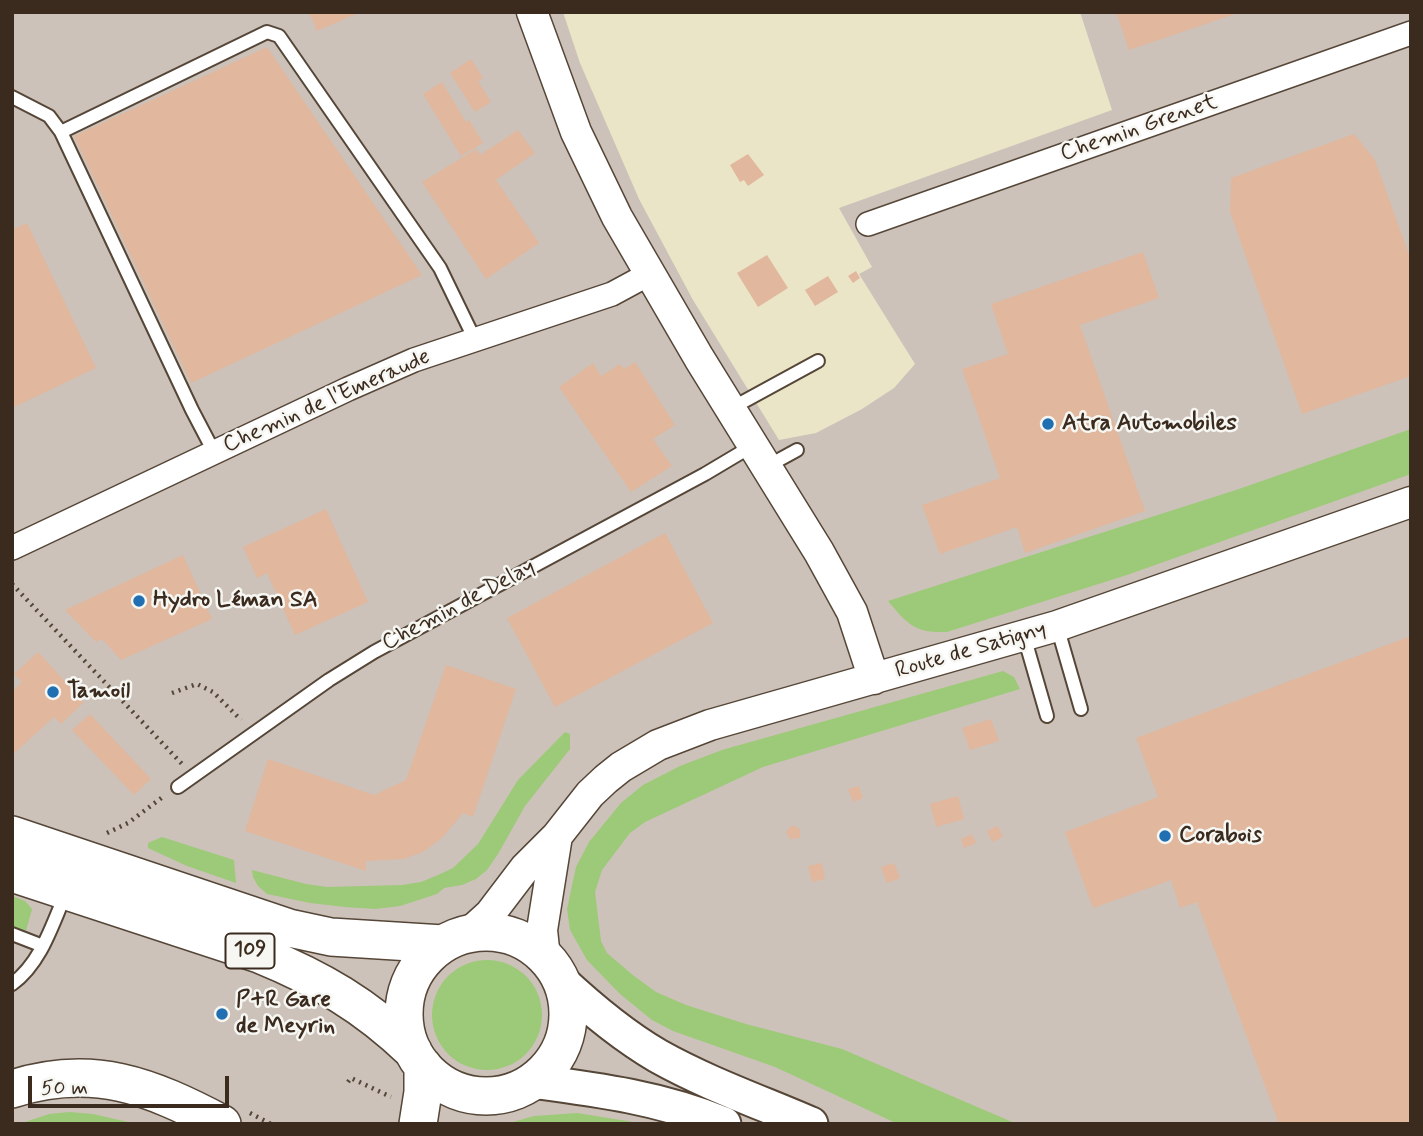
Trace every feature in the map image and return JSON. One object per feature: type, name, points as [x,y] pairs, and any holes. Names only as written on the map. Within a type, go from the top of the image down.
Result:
[{"type":"main road","name":"109","points":[[12,835],[86,868],[259,954],[296,969],[356,1002],[383,1022],[418,1058]]},
{"type":"main road","name":"109","points":[[12,873],[86,868],[289,928],[331,937],[456,939]]},
{"type":"main road","points":[[406,1111],[423,1092],[418,1058],[405,1028],[407,992],[424,960],[456,939],[482,932],[510,936],[535,948],[588,1006],[655,1054],[686,1071],[811,1124]]},
{"type":"main road","points":[[418,1058],[438,1080],[453,1089],[485,1096],[510,1092],[532,1082],[549,1066],[565,1036],[566,1001],[553,969]]},
{"type":"main road","points":[[12,1089],[33,1082],[70,1077],[125,1082],[167,1097],[222,1124]]},
{"type":"main road","points":[[532,1082],[626,1093],[724,1124]]},
{"type":"main road","points":[[459,1124],[485,1096]]},
{"type":"street","points":[[532,12],[538,35],[576,132],[617,217],[852,611],[874,679]]},
{"type":"street","name":"Chemin Grenet","points":[[868,224],[1411,33]]},
{"type":"street","name":"Chemin de l'Emeraude","points":[[12,548],[414,360],[612,294],[649,274]]},
{"type":"street","name":"Route de Satigny","points":[[456,939],[490,914],[525,868],[598,786],[621,766],[658,745],[710,724],[1057,626],[1411,502]]},
{"type":"street","points":[[553,969],[542,930],[556,836]]},
{"type":"lane","points":[[61,132],[267,32],[279,36],[440,268],[475,340]]},
{"type":"lane","points":[[12,97],[49,116],[61,132],[214,452]]},
{"type":"lane","points":[[730,409],[818,361]]},
{"type":"lane","name":"Chemin de Delay","points":[[178,787],[329,680],[398,638],[705,474],[759,457],[797,450]]},
{"type":"lane","points":[[1057,626],[1081,709]]},
{"type":"lane","points":[[1024,636],[1047,716]]},
{"type":"lane","points":[[12,984],[28,970],[86,868]]},
{"type":"lane","points":[[12,934],[43,946]]},
{"type":"path","points":[[12,584],[186,768],[190,778]]},
{"type":"path","points":[[172,694],[197,684],[213,692],[255,732]]},
{"type":"path","points":[[86,868],[128,823],[178,787]]},
{"type":"path","points":[[348,1082],[351,1078],[406,1111]]},
{"type":"shaded area","points":[[12,12],[563,12],[580,63],[639,199],[693,300],[779,440],[816,433],[862,409],[894,388],[915,364],[859,274],[872,267],[839,208],[1112,110],[1080,12],[1411,12],[1411,1124],[12,1124]]},
{"type":"green space","points":[[1411,429],[1411,474],[1127,575],[947,632],[927,631],[913,626],[888,601],[1236,490]]},
{"type":"green space","points":[[1003,671],[1014,677],[1020,689],[763,767],[645,822],[630,833],[602,870],[595,892],[601,941],[607,953],[656,992],[686,1005],[746,1024],[842,1049],[1017,1124],[898,1124],[775,1067],[673,1031],[652,1020],[620,994],[587,960],[570,930],[567,909],[576,867],[589,842],[621,803],[643,785],[680,766],[722,750]]},
{"type":"green space","points":[[565,732],[570,734],[570,749],[525,806],[487,870],[476,879],[444,888],[437,894],[400,906],[375,909],[310,903],[267,894],[253,877],[252,870],[327,887],[402,885],[421,882],[438,875],[453,868],[478,844],[518,780]]},
{"type":"green space","points":[[162,837],[234,860],[236,883],[187,866],[148,848],[148,843]]},
{"type":"green space","points":[[12,896],[25,901],[32,909],[26,931],[12,926]]},
{"type":"green space","points":[[487,960],[508,964],[526,976],[538,994],[542,1015],[538,1036],[526,1054],[508,1066],[487,1070],[466,1066],[448,1054],[436,1036],[432,1015],[436,994],[448,976],[466,964]]},
{"type":"green space","points":[[577,1113],[646,1124],[506,1124],[534,1116]]},
{"type":"green space","points":[[49,1114],[93,1114],[137,1124],[19,1124]]},
{"type":"building","points":[[309,12],[361,12],[317,31]]},
{"type":"building","points":[[1116,12],[1238,12],[1238,13],[1129,50]]},
{"type":"building","points":[[267,47],[422,275],[191,383],[74,136]]},
{"type":"building","points":[[471,59],[483,78],[478,81],[491,102],[475,112],[450,73]]},
{"type":"building","points":[[442,82],[466,122],[469,120],[483,143],[461,156],[423,94]]},
{"type":"building","points":[[518,130],[535,153],[496,180],[539,243],[486,279],[422,182],[476,149],[480,155]]},
{"type":"building","points":[[1354,134],[1375,160],[1411,260],[1411,376],[1302,414],[1230,212],[1231,178]]},
{"type":"building","points":[[748,154],[764,175],[748,186],[744,180],[740,182],[730,165]]},
{"type":"building","points":[[27,223],[96,368],[12,408],[12,230]]},
{"type":"building","name":"Atra Automobiles","points":[[1143,252],[1159,298],[1080,325],[1145,511],[1025,553],[1017,527],[940,554],[922,505],[1000,478],[962,369],[1008,354],[991,304]]},
{"type":"building","points":[[767,255],[788,288],[758,307],[737,273]]},
{"type":"building","points":[[856,271],[860,278],[853,283],[848,276]]},
{"type":"building","points":[[828,276],[838,292],[815,306],[805,290]]},
{"type":"building","points":[[635,362],[675,425],[653,439],[672,466],[631,492],[559,387],[593,363],[601,376],[620,364],[624,369]]},
{"type":"building","points":[[326,509],[368,602],[295,635],[267,573],[257,578],[243,547]]},
{"type":"building","points":[[665,533],[713,623],[555,707],[507,618]]},
{"type":"building","points":[[183,555],[212,619],[121,660],[102,639],[96,642],[65,610]]},
{"type":"building","points":[[1411,636],[1411,1124],[1279,1124],[1197,902],[1180,908],[1171,880],[1093,908],[1065,832],[1158,797],[1136,738]]},
{"type":"building","points":[[38,652],[84,702],[61,724],[54,717],[12,755],[12,692],[22,682],[14,674]]},
{"type":"building","points":[[446,665],[516,689],[473,817],[463,813],[442,838],[423,852],[404,859],[366,861],[366,871],[245,831],[268,759],[374,795],[406,780]]},
{"type":"building","points":[[90,714],[151,779],[134,795],[72,730]]},
{"type":"building","points":[[991,719],[999,741],[970,750],[962,728]]},
{"type":"building","points":[[859,786],[863,798],[853,802],[848,789]]},
{"type":"building","points":[[958,796],[964,819],[936,827],[930,804]]},
{"type":"building","points":[[792,825],[800,829],[800,838],[790,839],[786,832]]},
{"type":"building","points":[[998,826],[1003,837],[992,842],[987,831]]},
{"type":"building","points":[[972,834],[976,843],[964,848],[961,839]]},
{"type":"building","points":[[822,863],[825,879],[812,882],[808,866]]},
{"type":"building","points":[[894,863],[900,878],[887,883],[881,867]]},
{"type":"place","name":"Atra Automobiles","points":[[1048,424]]},
{"type":"place","name":"Hydro Léman SA","points":[[139,601]]},
{"type":"place","name":"Tamoil","points":[[53,692]]},
{"type":"place","name":"Corabois","points":[[1165,836]]},
{"type":"place","name":"P+R Gare de Meyrin","points":[[222,1014]]}]
